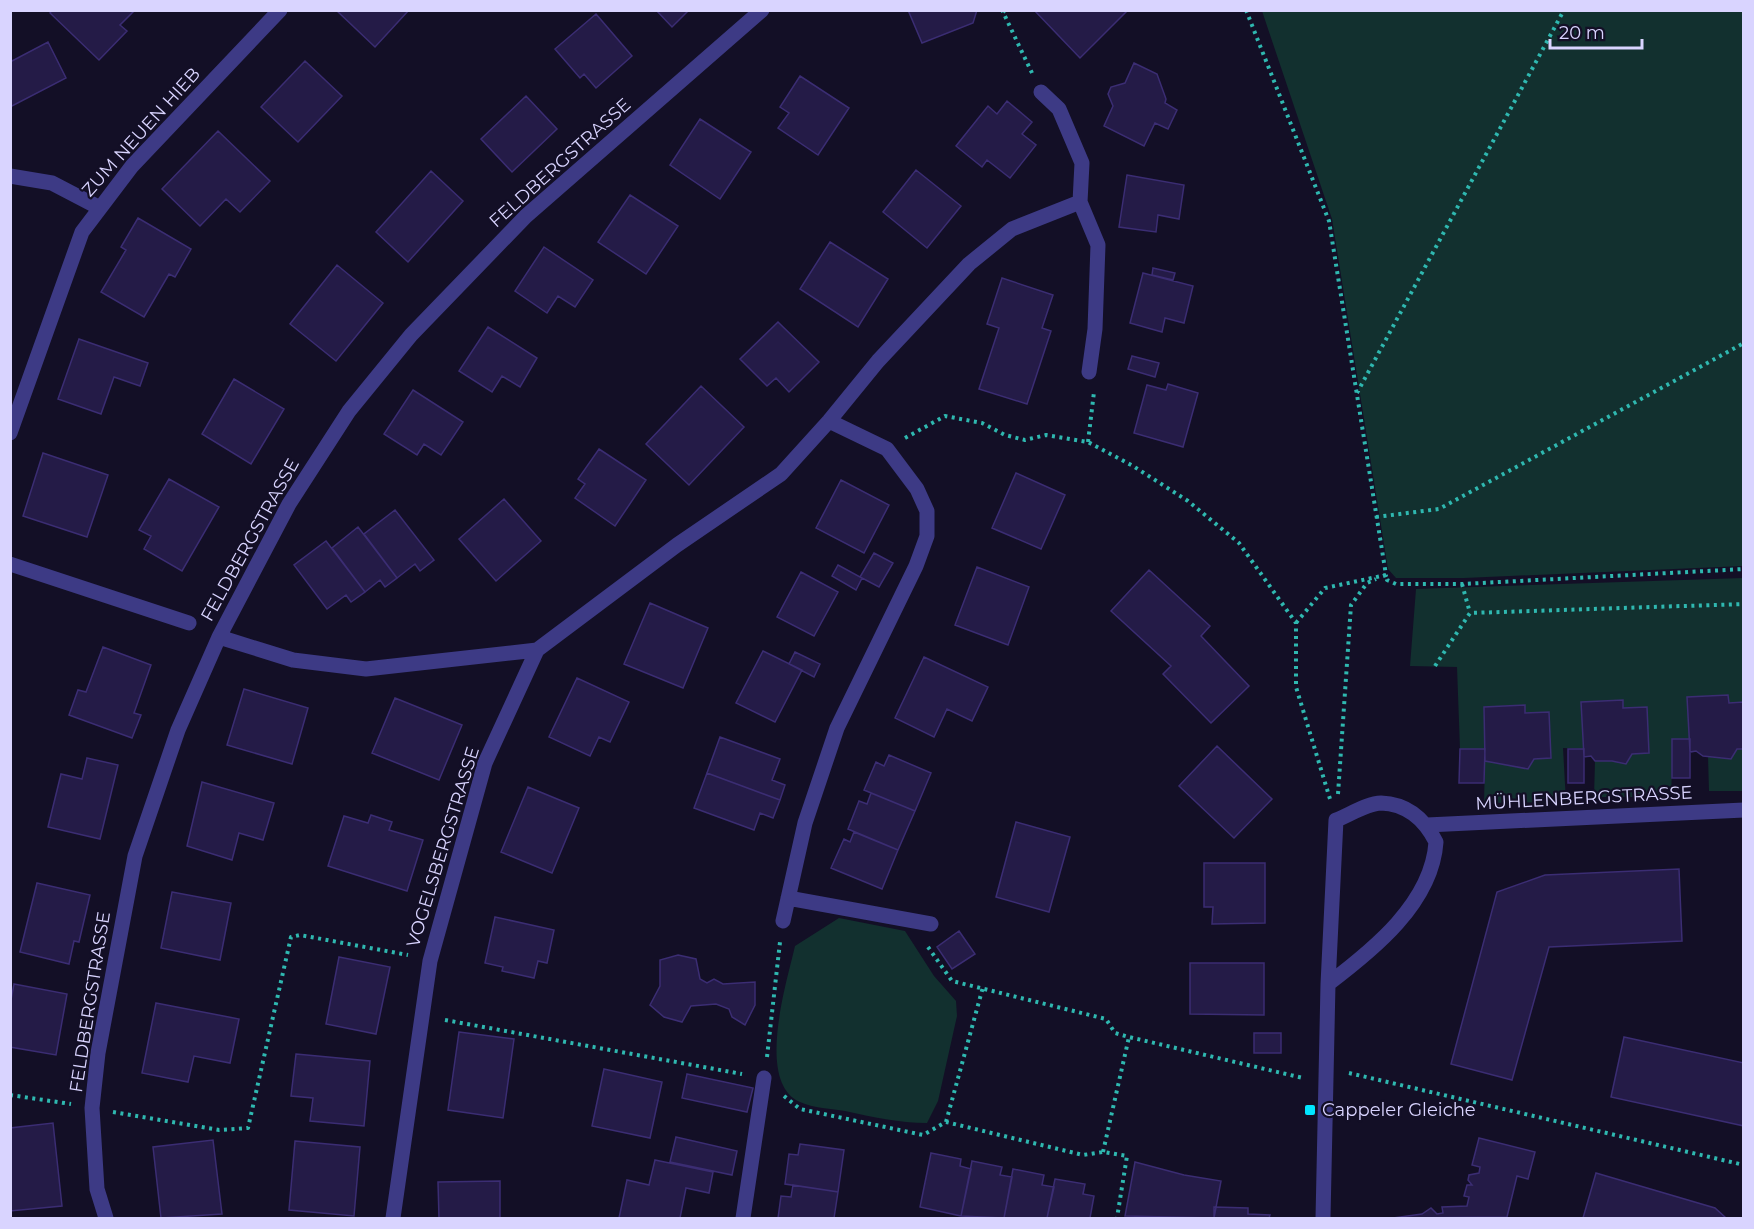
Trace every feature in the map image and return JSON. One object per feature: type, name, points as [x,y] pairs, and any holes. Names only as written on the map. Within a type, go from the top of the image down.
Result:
[{"type":"street","name":"ZUM NEUEN HIEB","points":[[10,433],[82,232],[132,165],[280,10]]},
{"type":"street","name":"FELDBERGSTRASSE","points":[[106,1218],[97,1189],[92,1108],[98,1053],[133,867],[178,730],[219,637],[289,504],[349,411],[411,335],[526,216],[762,10]]},
{"type":"street","points":[[1041,92],[1059,109],[1082,163],[1080,202],[1098,245],[1095,329],[1089,372]]},
{"type":"street","points":[[10,176],[52,183],[99,207]]},
{"type":"street","name":"VOGELSBERGSTRASSE","points":[[393,1218],[429,961],[485,763],[537,650],[677,545],[781,474],[829,422],[878,361],[969,264],[1012,229],[1080,202]]},
{"type":"street","points":[[783,921],[806,823],[837,728],[916,566],[927,536],[927,511],[917,489],[887,449],[829,422]]},
{"type":"street","points":[[10,564],[189,623]]},
{"type":"street","points":[[219,637],[293,660],[366,669],[537,650]]},
{"type":"street","points":[[1323,1218],[1328,984],[1336,820],[1380,803],[1403,808],[1422,819],[1436,842],[1435,857],[1421,890],[1371,950],[1328,984]]},
{"type":"street","name":"MÜHLENBERGSTRASSE","points":[[1427,825],[1743,810]]},
{"type":"street","points":[[788,898],[931,924]]},
{"type":"street","points":[[743,1218],[764,1078]]},
{"type":"path","points":[[1005,10],[1003,12],[1041,92]]},
{"type":"path","points":[[1246,10],[1329,221],[1387,580],[1396,584],[1462,584],[1743,570]]},
{"type":"path","points":[[1357,394],[1564,10]]},
{"type":"path","points":[[1376,517],[1439,508],[1743,343]]},
{"type":"path","points":[[1088,442],[1095,391],[1089,372]]},
{"type":"path","points":[[887,449],[945,416],[982,423],[1005,435],[1024,440],[1046,435],[1088,442],[1133,466],[1188,501],[1239,543],[1296,623],[1296,687],[1336,820]]},
{"type":"path","points":[[1296,623],[1325,588],[1386,575]]},
{"type":"path","points":[[1336,820],[1352,605],[1367,583],[1386,575]]},
{"type":"path","points":[[1435,666],[1470,613],[1462,584]]},
{"type":"path","points":[[1470,613],[1743,604]]},
{"type":"path","points":[[908,920],[952,981],[1106,1019],[1115,1033],[1291,1075]]},
{"type":"path","points":[[764,1078],[783,921]]},
{"type":"path","points":[[118,1113],[219,1130],[248,1128],[291,937],[300,935],[408,955]]},
{"type":"path","points":[[946,1122],[983,987]]},
{"type":"path","points":[[1117,1218],[1127,1156],[1103,1152],[1130,1037]]},
{"type":"path","points":[[1328,1068],[1743,1165]]},
{"type":"path","points":[[10,1095],[57,1102]]},
{"type":"green space","points":[[1262,11],[1743,11],[1743,566],[1464,578],[1396,578],[1388,569],[1332,219]]},
{"type":"green space","points":[[1743,578],[1743,702],[1729,703],[1727,695],[1687,697],[1690,739],[1673,740],[1671,797],[1594,797],[1595,761],[1626,764],[1632,754],[1649,753],[1647,708],[1623,708],[1623,701],[1584,749],[1563,748],[1566,802],[1484,803],[1485,761],[1528,769],[1534,759],[1551,758],[1549,712],[1525,713],[1524,705],[1484,707],[1485,749],[1460,749],[1457,667],[1410,666],[1416,589]]},
{"type":"green space","points":[[1737,749],[1743,749],[1743,791],[1709,791],[1708,756],[1731,759]]},
{"type":"green space","points":[[839,918],[905,931],[934,976],[956,1001],[957,1016],[938,1101],[927,1123],[886,1119],[805,1104],[787,1091],[779,1074],[777,1053],[781,1006],[795,946]]},
{"type":"building","points":[[52,10],[135,10],[120,25],[127,31],[99,60],[50,13]]},
{"type":"building","points":[[336,10],[409,10],[375,47]]},
{"type":"building","points":[[656,10],[689,10],[672,27]]},
{"type":"building","points":[[908,10],[977,10],[973,23],[922,43]]},
{"type":"building","points":[[1034,10],[1128,10],[1080,58]]},
{"type":"building","points":[[596,14],[632,56],[596,88],[584,74],[580,78],[555,49]]},
{"type":"building","points":[[48,42],[66,78],[10,107],[10,62]]},
{"type":"building","points":[[305,61],[342,96],[298,142],[261,107]]},
{"type":"building","points":[[1134,63],[1157,74],[1166,99],[1165,103],[1177,110],[1168,129],[1155,123],[1144,146],[1104,126],[1113,106],[1108,94],[1111,87],[1125,83]]},
{"type":"building","points":[[800,76],[849,108],[818,155],[778,128],[789,113],[780,107]]},
{"type":"building","points":[[526,96],[557,129],[512,172],[481,139]]},
{"type":"building","points":[[1007,101],[1032,122],[1022,134],[1036,145],[1010,178],[987,160],[982,167],[956,146],[988,106],[997,114]]},
{"type":"building","points":[[700,119],[751,152],[720,199],[670,165]]},
{"type":"building","points":[[218,131],[270,181],[240,212],[226,199],[200,226],[162,189]]},
{"type":"building","points":[[916,170],[961,206],[927,248],[883,212]]},
{"type":"building","points":[[431,171],[463,201],[408,262],[376,232]]},
{"type":"building","points":[[1127,175],[1184,185],[1179,219],[1158,215],[1156,232],[1119,227]]},
{"type":"building","points":[[630,195],[678,226],[646,274],[598,242]]},
{"type":"building","points":[[138,218],[191,249],[175,277],[169,274],[144,317],[101,292],[126,250],[121,247]]},
{"type":"building","points":[[830,242],[888,279],[858,327],[800,289]]},
{"type":"building","points":[[544,247],[593,280],[575,307],[558,296],[547,313],[515,291]]},
{"type":"building","points":[[337,265],[383,303],[336,361],[290,324]]},
{"type":"building","points":[[1153,268],[1175,273],[1173,280],[1152,275]]},
{"type":"building","points":[[1143,273],[1193,286],[1184,323],[1165,318],[1162,332],[1130,323]]},
{"type":"building","points":[[1002,278],[1053,295],[1042,328],[1051,331],[1027,404],[979,389],[999,328],[987,324]]},
{"type":"building","points":[[778,322],[819,362],[789,392],[776,378],[767,386],[740,359]]},
{"type":"building","points":[[488,327],[537,358],[520,387],[502,376],[492,392],[459,371]]},
{"type":"building","points":[[79,339],[148,363],[140,386],[114,377],[101,414],[58,399]]},
{"type":"building","points":[[1132,356],[1159,363],[1155,377],[1128,369]]},
{"type":"building","points":[[234,379],[284,409],[251,464],[202,434]]},
{"type":"building","points":[[1168,384],[1198,393],[1183,447],[1134,433],[1147,385],[1166,390]]},
{"type":"building","points":[[701,386],[744,427],[689,485],[646,444]]},
{"type":"building","points":[[413,390],[463,422],[441,455],[424,444],[417,455],[384,434]]},
{"type":"building","points":[[599,449],[646,480],[615,526],[575,498],[585,484],[578,479]]},
{"type":"building","points":[[43,453],[108,475],[87,537],[23,516]]},
{"type":"building","points":[[1016,473],[1065,495],[1041,549],[992,528]]},
{"type":"building","points":[[169,479],[219,507],[182,571],[144,549],[151,536],[139,530]]},
{"type":"building","points":[[841,480],[889,505],[864,553],[816,528]]},
{"type":"building","points":[[504,499],[541,541],[496,581],[459,539]]},
{"type":"building","points":[[395,510],[434,560],[420,571],[415,564],[397,578],[364,534]]},
{"type":"building","points":[[358,527],[397,578],[385,587],[380,580],[365,592],[332,548]]},
{"type":"building","points":[[326,541],[365,592],[351,602],[346,595],[327,609],[294,565]]},
{"type":"building","points":[[874,553],[893,563],[879,587],[860,577]]},
{"type":"building","points":[[838,565],[862,578],[856,590],[832,576]]},
{"type":"building","points":[[977,567],[1029,587],[1008,645],[955,625]]},
{"type":"building","points":[[1149,570],[1210,626],[1201,636],[1249,686],[1211,723],[1163,674],[1171,666],[1111,611]]},
{"type":"building","points":[[801,572],[838,592],[814,636],[777,617]]},
{"type":"building","points":[[650,603],[708,628],[683,688],[624,664]]},
{"type":"building","points":[[103,647],[151,665],[134,713],[141,715],[132,738],[69,715],[78,690],[86,692]]},
{"type":"building","points":[[763,651],[802,670],[775,722],[736,703]]},
{"type":"building","points":[[795,652],[820,664],[814,677],[789,664]]},
{"type":"building","points":[[924,657],[988,687],[972,721],[947,709],[934,737],[895,718]]},
{"type":"building","points":[[577,678],[629,702],[610,742],[599,737],[590,756],[549,737]]},
{"type":"building","points":[[244,689],[308,708],[292,764],[227,745]]},
{"type":"building","points":[[1728,695],[1729,703],[1744,702],[1744,749],[1737,749],[1731,759],[1703,756],[1696,751],[1690,752],[1687,697]]},
{"type":"building","points":[[395,698],[462,725],[439,780],[372,753]]},
{"type":"building","points":[[1623,700],[1623,708],[1647,707],[1649,753],[1632,754],[1626,764],[1595,761],[1591,756],[1584,757],[1581,702]]},
{"type":"building","points":[[1525,705],[1525,713],[1549,712],[1551,758],[1534,759],[1528,769],[1485,761],[1484,707]]},
{"type":"building","points":[[720,737],[780,759],[772,780],[785,785],[780,800],[707,773]]},
{"type":"building","points":[[1672,739],[1690,739],[1690,778],[1672,778]]},
{"type":"building","points":[[1217,746],[1272,799],[1234,838],[1179,786]]},
{"type":"building","points":[[1460,749],[1485,749],[1484,783],[1459,783]]},
{"type":"building","points":[[1568,749],[1584,749],[1584,783],[1568,783]]},
{"type":"building","points":[[889,755],[931,773],[915,811],[864,790],[876,762],[884,766]]},
{"type":"building","points":[[87,758],[118,765],[100,839],[48,827],[61,774],[82,779]]},
{"type":"building","points":[[707,773],[780,800],[773,818],[760,813],[754,830],[694,808]]},
{"type":"building","points":[[202,782],[274,803],[263,840],[239,833],[232,860],[187,846]]},
{"type":"building","points":[[528,787],[579,808],[552,873],[501,852]]},
{"type":"building","points":[[871,793],[915,811],[898,850],[848,829],[859,801],[867,804]]},
{"type":"building","points":[[371,815],[392,822],[389,830],[423,840],[407,891],[328,866],[344,816],[368,823]]},
{"type":"building","points":[[1016,822],[1070,837],[1049,912],[996,897]]},
{"type":"building","points":[[854,832],[898,850],[882,889],[831,868],[844,839],[850,842]]},
{"type":"building","points":[[1204,863],[1265,863],[1265,923],[1212,924],[1213,907],[1204,907]]},
{"type":"building","points":[[1679,869],[1682,941],[1549,947],[1512,1080],[1451,1064],[1497,892],[1545,875]]},
{"type":"building","points":[[37,883],[90,895],[79,942],[74,941],[69,964],[20,952]]},
{"type":"building","points":[[172,892],[231,903],[220,960],[161,948]]},
{"type":"building","points":[[495,917],[554,930],[547,963],[538,961],[534,978],[502,971],[503,967],[485,963]]},
{"type":"building","points":[[959,931],[975,954],[952,969],[937,947]]},
{"type":"building","points":[[678,955],[696,959],[700,979],[707,983],[714,979],[723,984],[755,982],[755,1005],[745,1025],[732,1017],[729,1009],[716,1004],[691,1006],[682,1022],[664,1017],[650,1005],[660,986],[660,960]]},
{"type":"building","points":[[339,957],[390,967],[376,1034],[326,1024]]},
{"type":"building","points":[[1190,963],[1264,963],[1264,1015],[1190,1014]]},
{"type":"building","points":[[14,984],[67,994],[56,1055],[10,1047],[10,1005]]},
{"type":"building","points":[[156,1003],[239,1019],[230,1063],[194,1056],[188,1082],[142,1073]]},
{"type":"building","points":[[459,1032],[514,1039],[503,1118],[448,1110]]},
{"type":"building","points":[[1254,1033],[1281,1033],[1281,1053],[1254,1053]]},
{"type":"building","points":[[1624,1037],[1744,1063],[1744,1126],[1611,1097]]},
{"type":"building","points":[[296,1054],[370,1061],[364,1126],[310,1121],[313,1098],[291,1096]]},
{"type":"building","points":[[604,1069],[662,1082],[650,1138],[592,1126]]},
{"type":"building","points":[[687,1074],[753,1088],[747,1112],[682,1098]]},
{"type":"building","points":[[53,1123],[62,1206],[10,1211],[10,1128]]},
{"type":"building","points":[[676,1137],[737,1151],[732,1175],[670,1162]]},
{"type":"building","points":[[1479,1138],[1535,1152],[1528,1179],[1517,1176],[1507,1217],[1393,1218],[1422,1214],[1431,1208],[1437,1214],[1443,1213],[1442,1207],[1467,1206],[1469,1197],[1464,1196],[1467,1185],[1472,1185],[1468,1180],[1469,1175],[1479,1173],[1480,1167],[1472,1165]]},
{"type":"building","points":[[213,1140],[222,1214],[161,1218],[153,1147]]},
{"type":"building","points":[[295,1141],[360,1147],[354,1216],[289,1210]]},
{"type":"building","points":[[800,1144],[844,1150],[838,1192],[785,1184],[789,1154],[798,1155]]},
{"type":"building","points":[[931,1153],[961,1159],[960,1166],[971,1169],[961,1216],[920,1207]]},
{"type":"building","points":[[655,1160],[713,1172],[709,1193],[686,1188],[680,1218],[619,1218],[627,1180],[649,1185]]},
{"type":"building","points":[[972,1161],[1002,1167],[1000,1175],[1012,1177],[1004,1218],[961,1216]]},
{"type":"building","points":[[1135,1162],[1184,1175],[1221,1181],[1214,1218],[1125,1216]]},
{"type":"building","points":[[1013,1169],[1044,1175],[1042,1185],[1054,1187],[1047,1218],[1004,1218]]},
{"type":"building","points":[[1596,1173],[1715,1208],[1726,1218],[1583,1218]]},
{"type":"building","points":[[1055,1179],[1085,1184],[1083,1194],[1094,1196],[1090,1218],[1047,1218]]},
{"type":"building","points":[[500,1181],[500,1218],[439,1218],[438,1182]]},
{"type":"building","points":[[793,1185],[838,1192],[834,1218],[778,1218],[781,1196],[791,1197]]},
{"type":"building","points":[[1214,1207],[1248,1208],[1248,1214],[1270,1215],[1269,1218],[1214,1218]]},
{"type":"place","name":"Cappeler Gleiche","points":[[1310,1110]]}]
